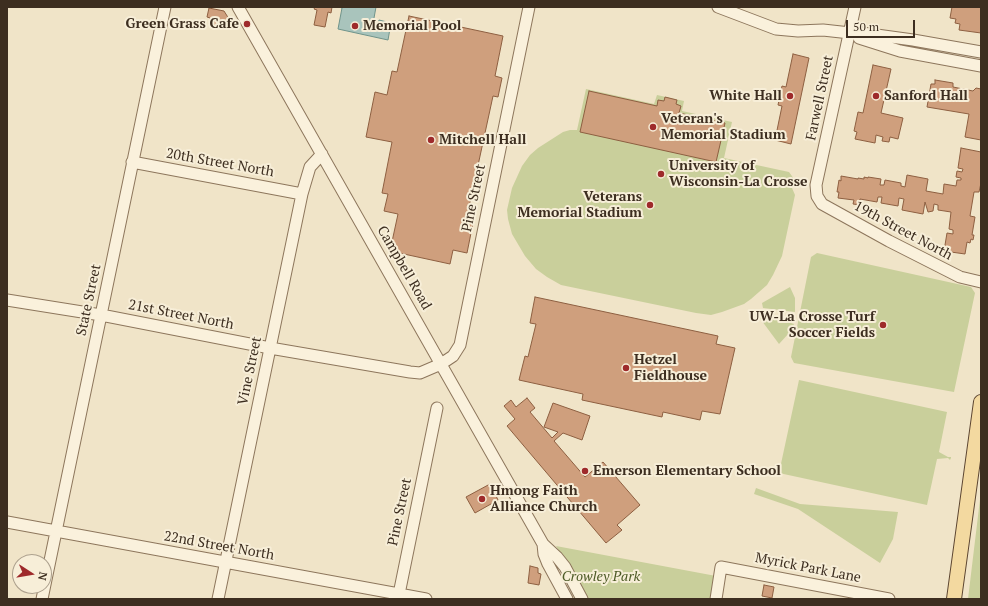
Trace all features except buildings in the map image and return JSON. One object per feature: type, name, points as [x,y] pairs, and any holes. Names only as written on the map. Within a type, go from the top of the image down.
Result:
[{"type":"main road","points":[[954,599],[977,459],[981,402]]},
{"type":"street","name":"State Street","points":[[42,599],[165,7]]},
{"type":"street","name":"Campbell Road","points":[[238,7],[543,544],[557,557],[582,599]]},
{"type":"street","name":"Pine Street","points":[[441,364],[453,356],[460,345],[529,7]]},
{"type":"street","points":[[718,7],[776,29],[862,33],[981,52]]},
{"type":"street","name":"Farwell Street","points":[[817,196],[816,185],[855,7]]},
{"type":"street","points":[[850,33],[861,39],[900,51],[981,66]]},
{"type":"street","name":"Vine Street","points":[[218,599],[302,194],[310,167],[322,154]]},
{"type":"street","name":"20th Street North","points":[[132,162],[302,194]]},
{"type":"street","name":"19th Street North","points":[[817,196],[822,204],[889,240],[960,277],[981,282]]},
{"type":"street","name":"21st Street North","points":[[7,300],[101,315],[270,348],[420,373],[441,364]]},
{"type":"street","name":"Pine Street","points":[[398,597],[437,408]]},
{"type":"street","name":"22nd Street North","points":[[7,522],[226,562],[398,597],[426,599]]},
{"type":"street","name":"Campbell Road","points":[[543,544],[544,554],[548,564],[567,599]]},
{"type":"street","name":"Myrick Park Lane","points":[[716,599],[721,567],[889,599]]},
{"type":"green space","name":"Veterans Memorial Stadium","points":[[586,89],[654,104],[657,95],[684,101],[682,111],[732,122],[724,158],[789,172],[794,179],[792,188],[795,195],[782,256],[767,285],[751,299],[744,304],[711,315],[696,313],[561,285],[536,269],[525,256],[512,234],[508,219],[507,210],[512,188],[522,166],[530,155],[563,132],[577,130]]},
{"type":"green space","name":"UW-La Crosse Turf Soccer Fields","points":[[817,253],[971,287],[975,293],[954,392],[794,363],[791,357],[811,257]]},
{"type":"green space","points":[[790,287],[795,298],[795,312],[763,308],[762,303]]},
{"type":"green space","points":[[762,314],[794,324],[790,332],[779,344],[759,317]]},
{"type":"green space","points":[[799,380],[947,412],[939,452],[951,458],[950,460],[948,458],[937,459],[927,505],[779,473]]},
{"type":"green space","points":[[756,488],[800,504],[898,512],[893,539],[880,563],[798,509],[754,494]]},
{"type":"green space","points":[[981,491],[981,599],[968,599]]},
{"type":"green space","name":"Crowley Park","points":[[556,546],[716,576],[712,599],[587,599]]},
{"type":"water","name":"Memorial Pool","points":[[339,7],[376,7],[372,29],[377,30],[379,20],[391,23],[388,40],[338,29],[342,8]]},
{"type":"place","name":"Green Grass Cafe","points":[[247,24]]},
{"type":"place","name":"Memorial Pool","points":[[355,26]]},
{"type":"place","name":"White Hall","points":[[790,96]]},
{"type":"place","name":"Sanford Hall","points":[[876,96]]},
{"type":"place","name":"Veteran's Memorial Stadium","points":[[653,127]]},
{"type":"place","name":"Mitchell Hall","points":[[431,140]]},
{"type":"place","name":"University of Wisconsin-La Crosse","points":[[661,174]]},
{"type":"place","name":"Veterans Memorial Stadium","points":[[650,205]]},
{"type":"place","name":"UW-La Crosse Turf Soccer Fields","points":[[883,325]]},
{"type":"place","name":"Hetzel Fieldhouse","points":[[626,368]]},
{"type":"place","name":"Emerson Elementary School","points":[[585,471]]},
{"type":"place","name":"Hmong Faith Alliance Church","points":[[482,499]]}]
